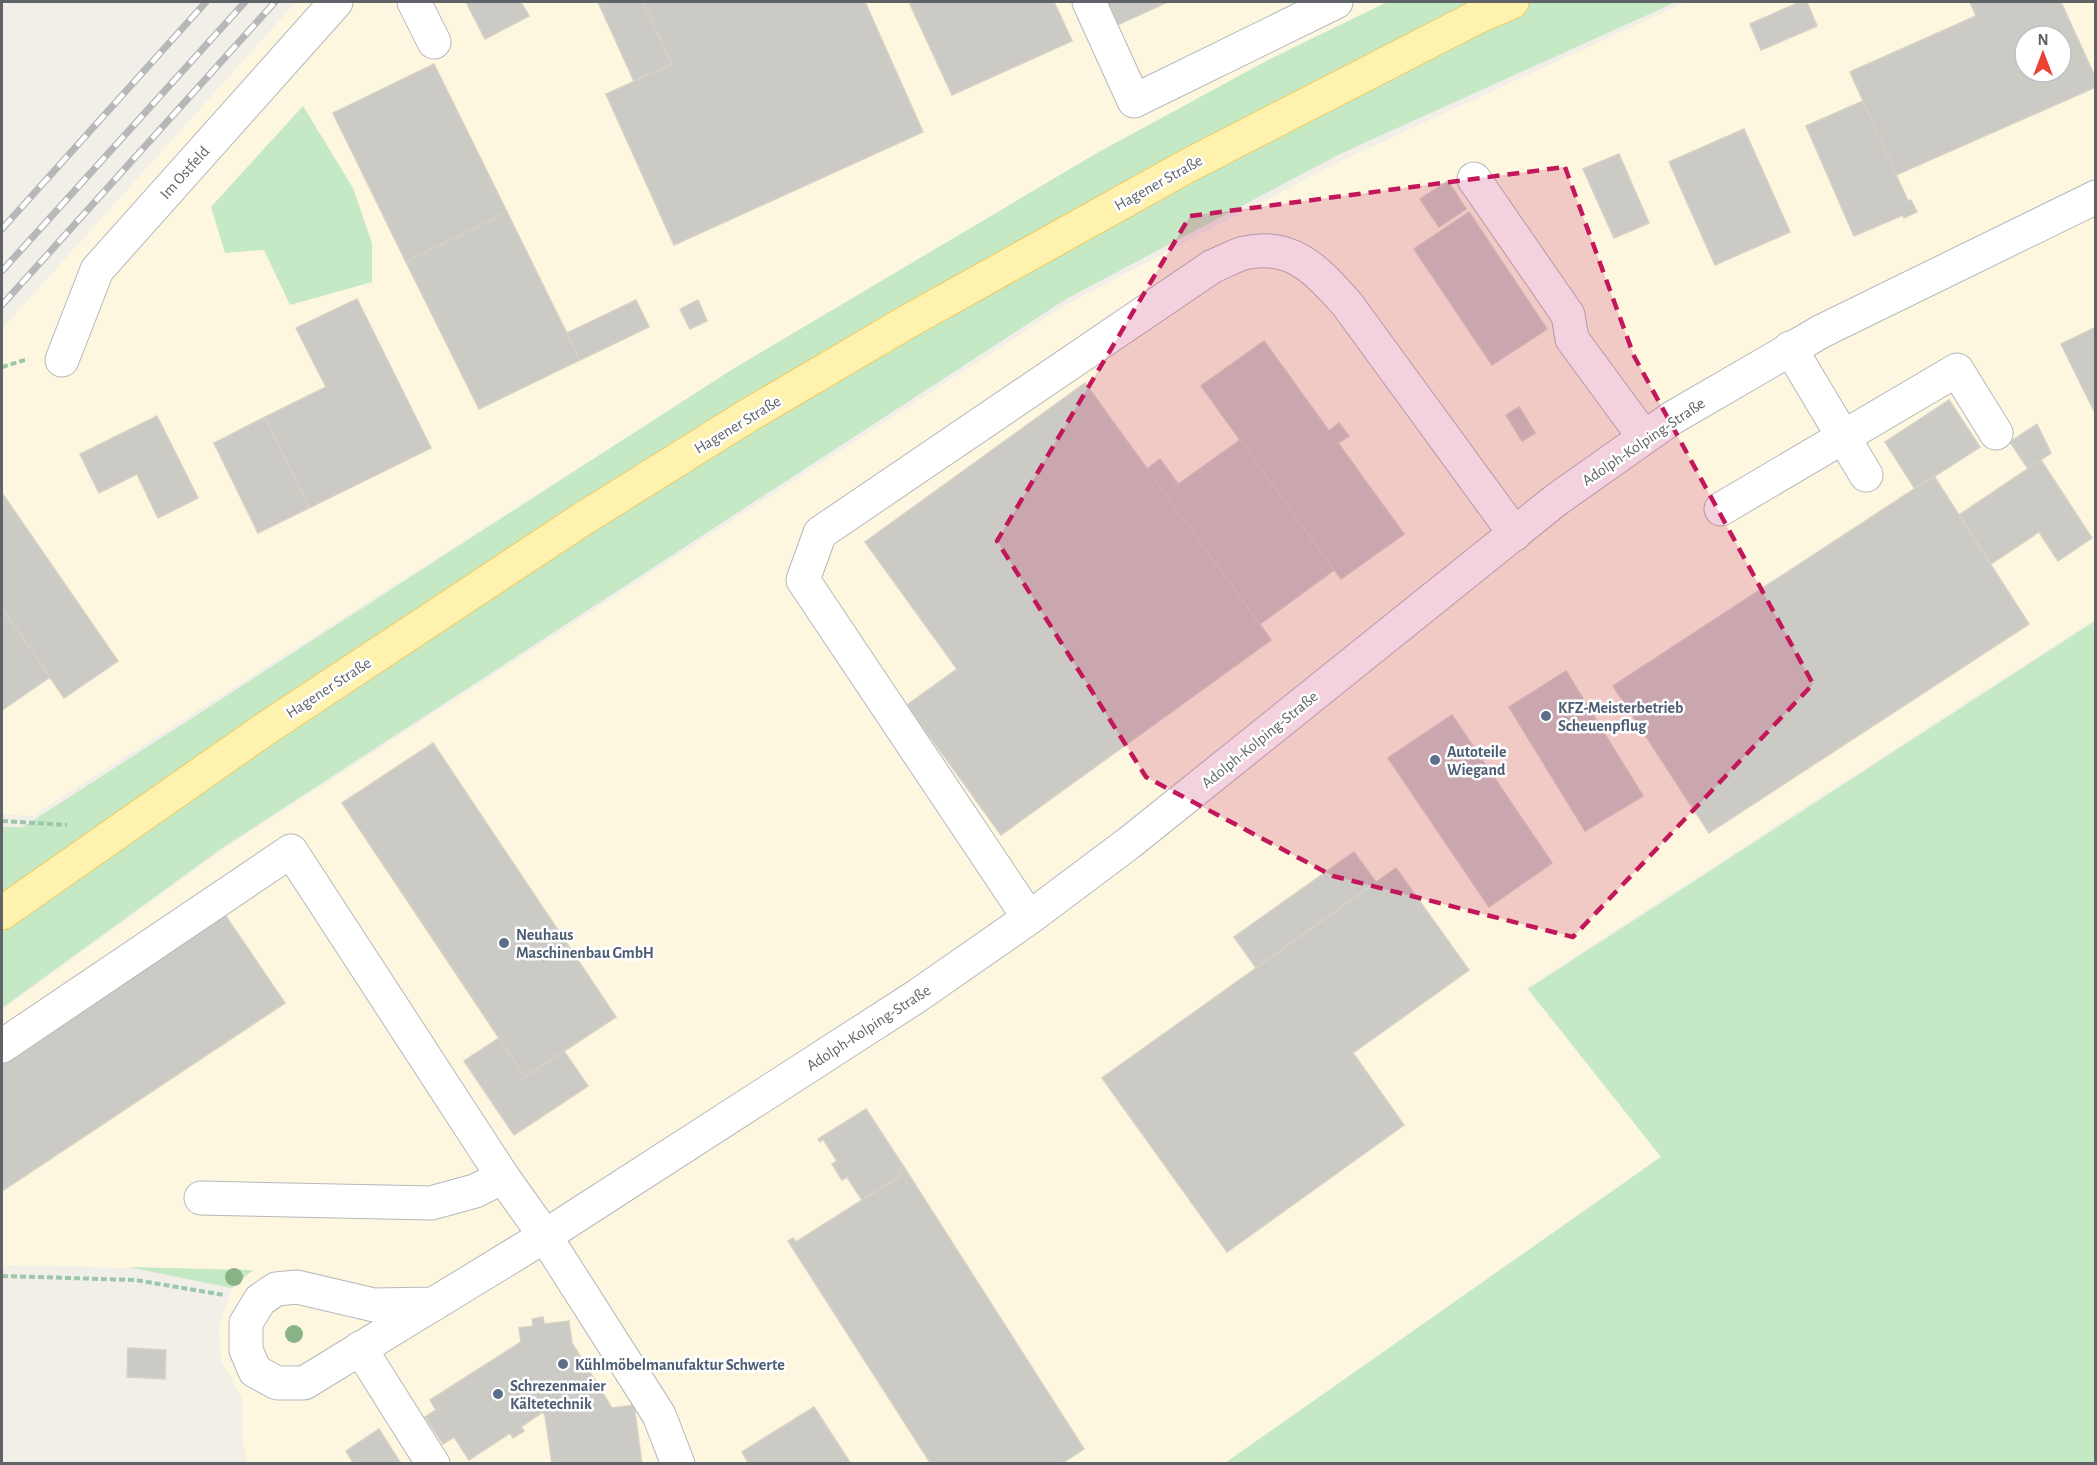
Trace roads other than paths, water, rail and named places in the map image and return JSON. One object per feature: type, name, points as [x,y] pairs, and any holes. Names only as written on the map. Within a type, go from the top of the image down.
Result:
[{"type":"main road","name":"Hagener Straße","points":[[2,913],[265,729],[581,520],[764,406],[907,322],[1189,165],[1512,2]]},
{"type":"street","name":"Im Ostfeld","points":[[62,360],[96,270],[336,2]]},
{"type":"street","points":[[414,2],[434,42]]},
{"type":"street","points":[[1089,2],[1134,101],[1336,2]]},
{"type":"street","points":[[1474,179],[1568,315],[1572,339],[1644,437]]},
{"type":"street","name":"Adolph-Kolping-Straße","points":[[434,1304],[374,1305],[297,1287],[276,1289],[260,1300],[246,1323],[246,1350],[255,1371],[277,1383],[304,1383],[360,1348],[434,1304],[545,1236],[917,996],[1029,918],[1129,843],[1556,500],[1644,437],[1790,348],[2096,196]]},
{"type":"street","points":[[1029,918],[803,580],[820,533],[1213,266],[1242,254],[1281,251],[1299,259],[1321,276],[1347,304],[1515,534]]},
{"type":"street","points":[[1790,348],[1866,475]]},
{"type":"street","points":[[1721,509],[1957,370],[1996,433]]},
{"type":"street","points":[[2,1046],[291,851],[503,1177],[545,1236],[659,1414],[678,1464]]},
{"type":"street","points":[[201,1198],[431,1203],[476,1191],[503,1177]]},
{"type":"street","points":[[360,1348],[433,1464]]},
{"type":"railway","points":[[2,229],[206,2]]},
{"type":"railway","points":[[2,271],[245,2]]},
{"type":"railway","points":[[2,305],[275,2]]},
{"type":"place","name":"KFZ-Meisterbetrieb Scheuenpflug","points":[[1546,716]]},
{"type":"place","name":"Autoteile Wiegand","points":[[1435,760]]},
{"type":"place","name":"Neuhaus Maschinenbau GmbH","points":[[504,943]]},
{"type":"place","name":"Kühlmöbelmanufaktur Schwerte","points":[[563,1364]]},
{"type":"place","name":"Schrezenmaier Kältetechnik","points":[[498,1394]]}]
